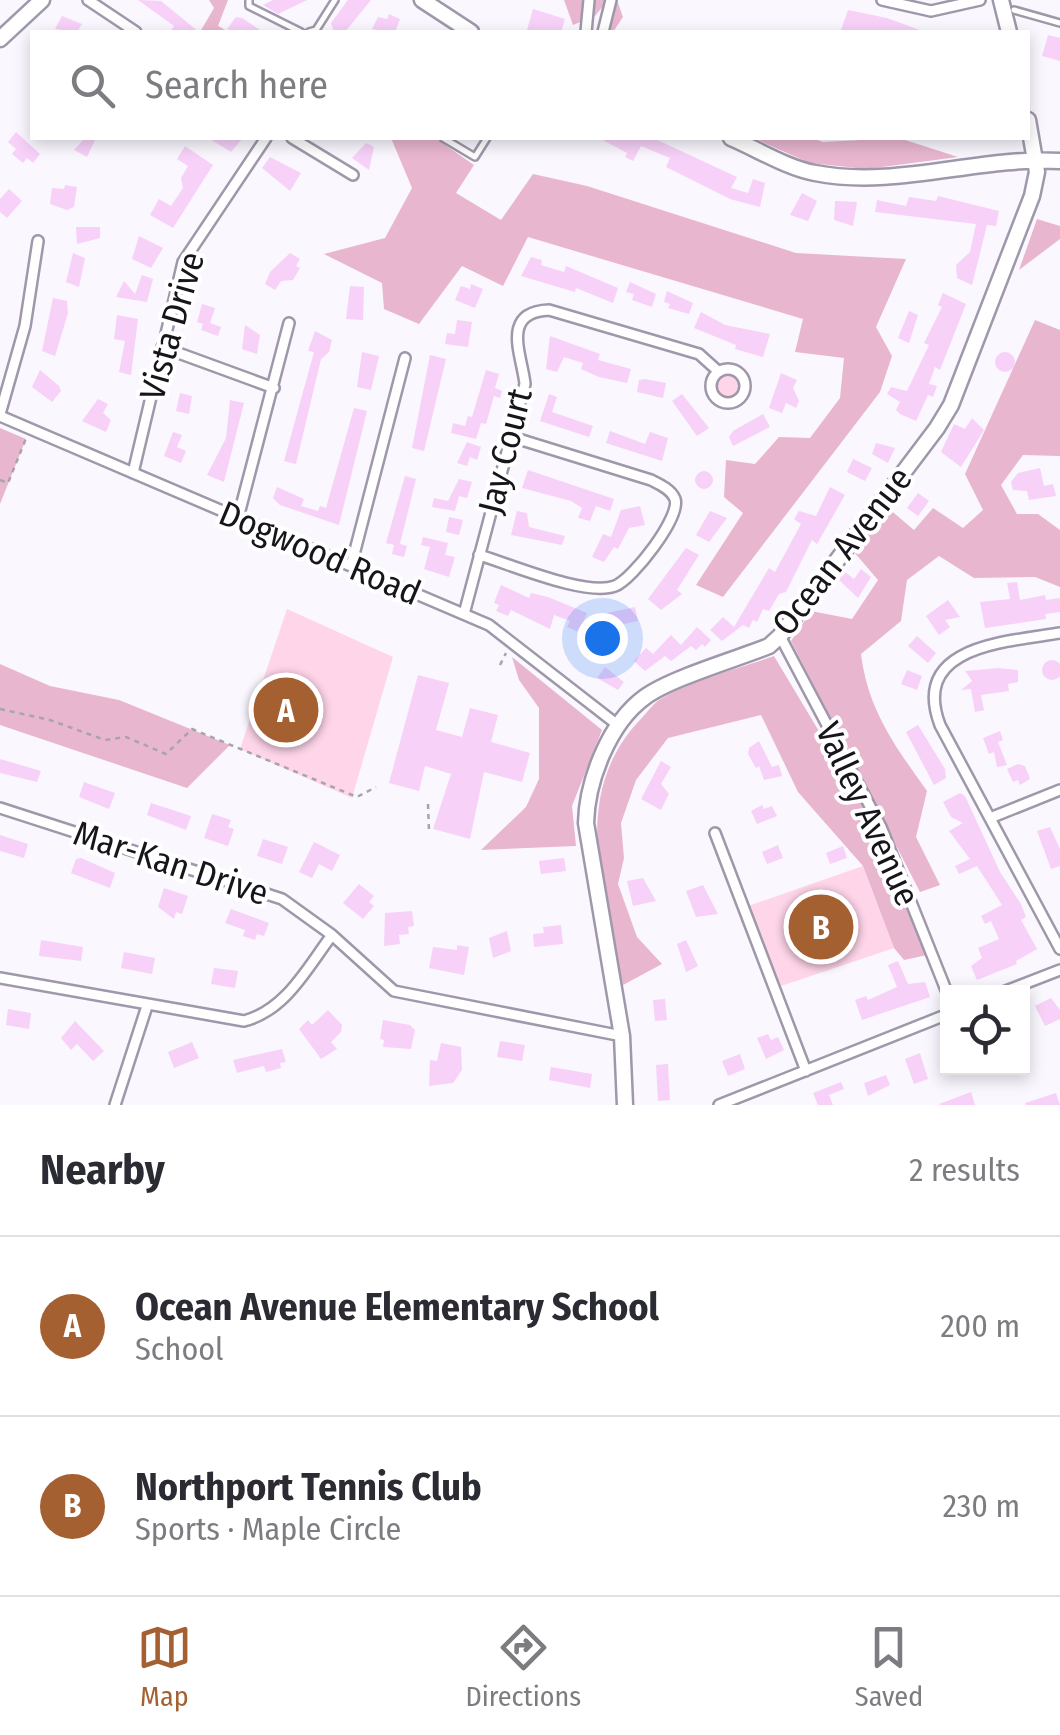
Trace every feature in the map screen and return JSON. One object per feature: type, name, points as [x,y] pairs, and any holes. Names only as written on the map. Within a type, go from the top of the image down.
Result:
[{"type":"main road","points":[[0,39],[42,0]]},
{"type":"main road","points":[[422,0],[461,30]]},
{"type":"main road","points":[[1008,5],[1009,30]]},
{"type":"main road","points":[[1030,130],[1036,161]]},
{"type":"main road","points":[[735,140],[807,171],[834,175],[916,175],[1060,161]]},
{"type":"main road","name":"Ocean Avenue","points":[[625,1105],[622,1036],[586,823],[587,800],[619,726],[645,697],[770,646],[952,405],[1026,219],[1036,161]]},
{"type":"street","points":[[88,0],[133,30]]},
{"type":"street","points":[[586,30],[589,0]]},
{"type":"street","points":[[604,30],[611,0]]},
{"type":"street","points":[[882,0],[931,10],[980,0]]},
{"type":"street","name":"Vista Drive","points":[[132,473],[183,262],[265,140]]},
{"type":"street","points":[[295,140],[352,176]]},
{"type":"street","points":[[0,415],[25,326],[38,242]]},
{"type":"street","name":"Jay Court","points":[[464,614],[526,384],[516,350],[523,320],[534,311],[549,310],[699,354],[719,372]]},
{"type":"street","points":[[238,518],[289,323]]},
{"type":"street","points":[[162,347],[274,388]]},
{"type":"street","points":[[351,566],[404,358]]},
{"type":"street","name":"Dogwood Road","points":[[0,415],[464,614],[518,645],[619,726]]},
{"type":"street","points":[[480,555],[594,588],[615,586],[632,573],[675,514],[674,499],[667,488],[651,480],[512,438]]},
{"type":"street","points":[[1060,632],[974,650],[938,674],[934,709],[1060,949]]},
{"type":"street","name":"Valley Avenue","points":[[780,636],[881,827],[944,985]]},
{"type":"street","points":[[990,818],[1060,790]]},
{"type":"street","name":"Mar-Kan Drive","points":[[0,808],[263,890],[302,911],[394,991],[622,1036]]},
{"type":"street","points":[[715,833],[806,1070]]},
{"type":"street","points":[[0,978],[223,1020],[258,1018],[282,1000],[332,935]]},
{"type":"street","points":[[1021,985],[1060,970]]},
{"type":"street","points":[[115,1105],[147,1006]]},
{"type":"street","points":[[718,1105],[940,1017]]},
{"type":"lane","points":[[249,0],[249,6],[268,20],[296,30]]},
{"type":"lane","points":[[316,30],[335,0]]},
{"type":"lane","points":[[1008,5],[1060,22]]},
{"type":"lane","points":[[446,140],[475,157],[487,140]]},
{"type":"path","points":[[0,480],[8,483],[26,436]]},
{"type":"path","points":[[500,665],[510,648]]},
{"type":"path","points":[[0,709],[50,720],[105,740],[126,737],[166,754],[192,730],[358,796],[376,787]]},
{"type":"path","points":[[428,804],[429,831]]},
{"type":"shaded area","points":[[209,0],[228,0],[218,26],[225,30],[201,30],[214,8]]},
{"type":"shaded area","points":[[564,0],[617,0],[623,17],[614,30],[606,30],[604,5],[595,16],[573,25]]},
{"type":"shaded area","points":[[392,140],[438,140],[474,165],[456,193],[501,220],[533,174],[587,186],[796,253],[906,259],[876,327],[892,356],[880,392],[723,597],[696,585],[743,513],[724,497],[726,460],[755,464],[779,437],[810,438],[840,398],[844,358],[795,352],[803,319],[528,237],[503,286],[462,266],[419,324],[384,309],[382,283],[324,254],[385,238],[412,188]]},
{"type":"shaded area","points":[[758,140],[905,140],[958,157],[867,169],[810,163]]},
{"type":"shaded area","points":[[1037,219],[1060,226],[1060,239],[1019,270]]},
{"type":"shaded area","points":[[1035,320],[1060,330],[1060,456],[1023,455],[1001,485],[1017,514],[1038,514],[1060,530],[1060,587],[1035,577],[974,578],[939,556],[907,580],[901,621],[861,654],[877,710],[927,791],[916,837],[940,885],[920,892],[791,641],[811,611],[852,619],[878,580],[854,552],[888,508],[914,530],[933,508],[963,528],[983,510],[965,474]]},
{"type":"shaded area","points":[[727,372],[741,381],[742,387],[733,401],[727,402],[713,393],[712,387],[721,373]]},
{"type":"shaded area","points":[[0,428],[26,439],[0,504]]},
{"type":"shaded area","points":[[287,609],[393,657],[352,798],[240,749]]},
{"type":"shaded area","points":[[774,656],[878,830],[927,955],[904,960],[894,948],[863,866],[798,792],[761,715],[668,738],[636,780],[621,823],[624,858],[618,884],[637,937],[662,964],[623,985],[601,883],[598,849],[598,815],[604,782],[617,751],[659,700],[700,681]]},
{"type":"shaded area","points":[[512,657],[602,730],[572,806],[576,846],[481,850],[526,807],[539,779],[539,708],[519,680]]},
{"type":"shaded area","points":[[0,664],[50,686],[119,700],[230,745],[187,788],[0,725]]},
{"type":"shaded area","points":[[863,866],[894,948],[781,986],[748,906]]},
{"type":"building","points":[[138,0],[161,1],[197,30],[171,30],[174,26]]},
{"type":"building","points":[[273,0],[307,0],[278,14],[263,5]]},
{"type":"building","points":[[348,0],[371,0],[347,30],[333,30],[331,23]]},
{"type":"building","points":[[533,9],[565,19],[562,30],[527,30]]},
{"type":"building","points":[[848,10],[920,30],[841,30]]},
{"type":"building","points":[[389,14],[400,19],[396,30],[372,29],[378,17],[387,19]]},
{"type":"building","points":[[62,16],[82,24],[78,30],[55,29]]},
{"type":"building","points":[[236,17],[260,30],[229,30]]},
{"type":"building","points":[[1048,35],[1060,38],[1060,61],[1042,56]]},
{"type":"building","points":[[16,132],[40,154],[33,163],[27,158],[23,163],[12,154],[16,149],[8,142]]},
{"type":"building","points":[[83,140],[95,140],[87,157],[74,150]]},
{"type":"building","points":[[211,140],[241,140],[231,152]]},
{"type":"building","points":[[603,140],[657,140],[737,177],[731,188],[748,193],[753,179],[765,183],[760,207],[730,199],[666,167],[670,158],[641,146],[633,161],[625,157],[627,153]]},
{"type":"building","points":[[366,143],[374,147],[369,170],[352,158]]},
{"type":"building","points":[[185,146],[213,165],[173,228],[150,215],[159,199],[171,206],[183,188],[181,178],[188,166],[177,159]]},
{"type":"building","points":[[270,157],[301,173],[290,191],[262,168]]},
{"type":"building","points":[[65,185],[77,187],[74,207],[67,210],[50,204],[52,188],[64,189]]},
{"type":"building","points":[[9,189],[22,201],[7,218],[0,212],[0,199]]},
{"type":"building","points":[[802,193],[817,201],[808,221],[790,215]]},
{"type":"building","points":[[938,196],[999,211],[996,226],[987,225],[972,285],[957,278],[956,265],[970,252],[976,224],[875,212],[877,200],[906,206],[909,197],[936,201]]},
{"type":"building","points":[[835,201],[857,202],[853,226],[834,220]]},
{"type":"building","points":[[76,227],[100,227],[100,238],[77,244]]},
{"type":"building","points":[[139,236],[163,248],[151,268],[132,259]]},
{"type":"building","points":[[73,253],[85,258],[79,287],[66,282]]},
{"type":"building","points":[[290,253],[300,259],[296,266],[300,268],[293,280],[281,281],[275,290],[265,284],[270,272]]},
{"type":"building","points":[[531,257],[542,260],[541,265],[564,272],[566,266],[618,288],[613,303],[576,288],[575,292],[521,276]]},
{"type":"building","points":[[142,275],[153,279],[147,302],[116,297],[124,281],[135,294]]},
{"type":"building","points":[[630,282],[656,294],[652,307],[632,300],[634,294],[626,292]]},
{"type":"building","points":[[471,284],[483,289],[475,308],[455,300],[461,286],[470,289]]},
{"type":"building","points":[[350,286],[364,287],[363,320],[346,319]]},
{"type":"building","points":[[667,291],[693,303],[689,314],[668,308],[670,304],[664,302]]},
{"type":"building","points":[[943,293],[966,304],[940,370],[935,367],[929,384],[937,386],[933,397],[928,395],[916,421],[900,414],[896,410],[900,402],[887,394],[891,387],[907,391],[929,345],[924,343],[942,307],[938,305]]},
{"type":"building","points":[[53,298],[67,301],[68,313],[55,356],[42,351]]},
{"type":"building","points":[[202,304],[215,308],[210,323],[221,327],[218,336],[201,330],[203,324],[197,322]]},
{"type":"building","points":[[909,311],[918,315],[909,343],[898,338]]},
{"type":"building","points":[[701,312],[725,325],[770,334],[763,357],[735,349],[736,345],[694,328]]},
{"type":"building","points":[[117,315],[138,319],[131,375],[119,372],[125,341],[114,339]]},
{"type":"building","points":[[457,320],[472,322],[468,347],[445,344],[447,333],[455,334]]},
{"type":"building","points":[[245,325],[260,335],[257,354],[242,349]]},
{"type":"building","points":[[315,331],[332,340],[329,352],[321,359],[296,464],[284,461],[314,352],[308,351]]},
{"type":"building","points":[[550,336],[600,354],[598,360],[631,369],[627,383],[599,377],[581,369],[583,363],[564,357],[557,372],[546,369]]},
{"type":"building","points":[[362,352],[379,356],[371,390],[357,387]]},
{"type":"building","points":[[1005,352],[1015,362],[1005,372],[995,362]]},
{"type":"building","points":[[430,355],[446,359],[424,451],[412,448]]},
{"type":"building","points":[[40,370],[61,391],[52,402],[32,387]]},
{"type":"building","points":[[486,370],[499,374],[495,388],[502,391],[500,398],[494,396],[486,424],[481,423],[476,439],[451,433],[453,423],[465,426],[468,416],[472,417]]},
{"type":"building","points":[[781,373],[797,380],[793,388],[799,401],[796,408],[786,403],[782,413],[769,408]]},
{"type":"building","points":[[639,380],[666,383],[663,398],[637,392]]},
{"type":"building","points":[[180,393],[192,396],[189,414],[176,411]]},
{"type":"building","points":[[549,394],[557,397],[552,412],[593,426],[589,437],[540,421]]},
{"type":"building","points":[[682,394],[709,428],[697,436],[672,401]]},
{"type":"building","points":[[98,399],[108,404],[103,413],[111,420],[106,432],[82,421]]},
{"type":"building","points":[[230,400],[244,403],[224,482],[207,475],[226,438]]},
{"type":"building","points":[[354,408],[367,411],[339,525],[280,505],[273,498],[277,487],[304,499],[301,506],[318,511],[320,506],[326,508]]},
{"type":"building","points":[[763,414],[770,427],[733,446],[729,437],[733,431]]},
{"type":"building","points":[[972,418],[984,430],[961,467],[941,452],[954,424],[965,429]]},
{"type":"building","points":[[610,431],[645,444],[650,432],[668,438],[662,461],[606,443]]},
{"type":"building","points":[[173,432],[182,435],[177,447],[186,451],[181,463],[164,456]]},
{"type":"building","points":[[467,442],[481,447],[477,460],[470,457],[467,466],[457,463]]},
{"type":"building","points":[[876,443],[895,448],[888,463],[872,454]]},
{"type":"building","points":[[853,459],[872,468],[865,481],[847,472]]},
{"type":"building","points":[[1040,468],[1044,486],[1053,484],[1056,496],[1029,500],[1027,491],[1013,490],[1011,482],[1018,473]]},
{"type":"building","points":[[528,470],[614,499],[610,511],[596,506],[590,521],[578,518],[582,508],[571,501],[522,488]]},
{"type":"building","points":[[704,471],[713,480],[704,489],[695,480]]},
{"type":"building","points":[[405,476],[416,479],[400,544],[407,546],[404,557],[392,554],[394,545],[386,543]]},
{"type":"building","points":[[459,479],[472,482],[467,498],[459,496],[455,511],[432,507],[434,498],[448,501]]},
{"type":"building","points":[[830,487],[845,495],[817,544],[812,540],[786,592],[779,594],[769,611],[763,609],[757,622],[753,620],[749,628],[743,625],[722,641],[710,630],[723,617],[734,627],[769,568],[775,572],[801,524],[794,519],[799,511],[816,516]]},
{"type":"building","points":[[918,493],[929,501],[918,516],[907,508]]},
{"type":"building","points":[[640,506],[645,525],[629,528],[618,549],[614,547],[604,562],[592,557],[603,534],[611,537],[621,510]]},
{"type":"building","points":[[517,511],[527,513],[529,527],[565,536],[562,545],[511,535]]},
{"type":"building","points":[[710,511],[727,518],[709,542],[696,535]]},
{"type":"building","points":[[449,517],[463,520],[459,535],[446,532]]},
{"type":"building","points":[[423,537],[448,543],[445,555],[455,557],[449,577],[424,569],[430,547],[421,545]]},
{"type":"building","points":[[686,548],[699,555],[677,590],[682,594],[661,610],[648,599]]},
{"type":"building","points":[[861,569],[871,577],[858,598],[837,578],[844,571],[854,579]]},
{"type":"building","points":[[1017,582],[1020,600],[1045,595],[1046,600],[1060,598],[1060,612],[1045,614],[1046,619],[985,628],[980,602],[1010,599],[1007,583]]},
{"type":"building","points":[[501,585],[529,598],[531,593],[548,597],[587,613],[579,632],[567,627],[570,621],[554,615],[550,629],[511,610],[508,616],[496,611],[499,605],[494,603]]},
{"type":"building","points":[[948,600],[960,617],[945,620],[950,627],[939,635],[926,616]]},
{"type":"building","points":[[635,607],[638,621],[610,627],[607,613]]},
{"type":"building","points":[[697,627],[711,640],[705,647],[702,644],[696,650],[691,646],[671,661],[665,656],[645,671],[634,661],[646,648],[653,654],[671,635],[681,645]]},
{"type":"building","points":[[917,636],[936,653],[928,663],[908,646]]},
{"type":"building","points":[[1045,663],[1059,663],[1059,677],[1045,677]]},
{"type":"building","points":[[605,667],[624,682],[618,690],[597,678]]},
{"type":"building","points":[[907,670],[922,676],[917,690],[901,684]]},
{"type":"building","points":[[1018,670],[1018,682],[1008,684],[1009,691],[981,695],[984,710],[975,712],[971,689],[961,690],[972,681],[965,671]]},
{"type":"building","points":[[418,675],[449,683],[436,730],[462,737],[470,708],[498,715],[491,742],[530,753],[522,782],[484,772],[470,839],[433,829],[451,774],[425,766],[419,791],[389,783]]},
{"type":"building","points":[[918,725],[945,769],[946,778],[934,785],[906,732]]},
{"type":"building","points":[[1000,731],[1003,740],[998,742],[1007,765],[997,767],[994,752],[989,754],[983,738]]},
{"type":"building","points":[[759,741],[772,767],[779,765],[782,776],[764,780],[759,766],[756,768],[748,754],[749,748]]},
{"type":"building","points":[[0,759],[41,771],[37,782],[0,773]]},
{"type":"building","points":[[661,761],[671,767],[661,784],[669,794],[661,810],[641,799]]},
{"type":"building","points":[[1018,764],[1025,766],[1030,779],[1020,785],[1018,780],[1013,782],[1007,769]]},
{"type":"building","points":[[84,782],[115,793],[109,809],[79,797]]},
{"type":"building","points":[[960,793],[1021,904],[1026,917],[1021,920],[1037,949],[1017,964],[977,980],[971,966],[982,958],[978,948],[999,939],[991,921],[985,924],[981,916],[1002,905],[977,866],[959,874],[955,866],[970,859],[949,831],[963,823],[951,817],[943,802]]},
{"type":"building","points":[[151,803],[191,816],[186,830],[147,815]]},
{"type":"building","points":[[762,805],[764,809],[772,806],[777,816],[757,824],[751,811]]},
{"type":"building","points":[[212,814],[231,820],[228,827],[234,829],[228,846],[204,838]]},
{"type":"building","points":[[1050,827],[1060,849],[1060,866],[1051,869],[1037,831]]},
{"type":"building","points":[[0,835],[28,844],[24,858],[0,851]]},
{"type":"building","points":[[263,839],[288,847],[282,864],[257,856]]},
{"type":"building","points":[[314,842],[340,855],[332,871],[319,864],[312,878],[299,872]]},
{"type":"building","points":[[778,845],[783,858],[767,864],[762,852]]},
{"type":"building","points":[[843,846],[847,858],[830,864],[826,853]]},
{"type":"building","points":[[564,858],[566,871],[541,874],[539,861]]},
{"type":"building","points":[[76,859],[115,873],[110,888],[71,873]]},
{"type":"building","points":[[643,878],[656,901],[633,906],[627,881]]},
{"type":"building","points":[[359,884],[374,896],[369,902],[374,906],[363,919],[343,903]]},
{"type":"building","points":[[703,885],[718,914],[696,917],[686,891]]},
{"type":"building","points":[[164,888],[188,896],[182,914],[176,912],[174,919],[158,907]]},
{"type":"building","points":[[231,909],[269,923],[264,936],[257,934],[255,940],[243,936],[245,930],[225,923]]},
{"type":"building","points":[[412,911],[414,926],[408,927],[409,934],[399,935],[400,944],[384,946],[385,913]]},
{"type":"building","points":[[561,925],[563,944],[534,947],[533,934],[544,933],[543,927]]},
{"type":"building","points":[[507,931],[511,951],[493,958],[489,938]]},
{"type":"building","points":[[41,940],[83,947],[81,961],[39,956]]},
{"type":"building","points":[[686,940],[698,966],[686,972],[677,944]]},
{"type":"building","points":[[457,945],[469,947],[464,975],[429,968],[433,947],[457,950]]},
{"type":"building","points":[[124,952],[155,958],[152,974],[121,968]]},
{"type":"building","points":[[898,961],[908,984],[925,982],[930,997],[862,1020],[855,1000],[866,996],[868,1000],[897,987],[888,965]]},
{"type":"building","points":[[214,968],[238,971],[235,988],[211,984]]},
{"type":"building","points":[[1051,998],[1060,1010],[1060,1019],[1045,1026],[1035,1006]]},
{"type":"building","points":[[665,999],[667,1020],[655,1021],[653,1000]]},
{"type":"building","points":[[8,1009],[31,1013],[29,1029],[6,1025]]},
{"type":"building","points":[[328,1010],[342,1025],[341,1032],[331,1042],[337,1049],[321,1059],[299,1029],[308,1020],[312,1025]]},
{"type":"building","points":[[383,1020],[410,1025],[415,1030],[411,1049],[383,1047]]},
{"type":"building","points":[[75,1021],[104,1051],[93,1061],[77,1044],[71,1050],[61,1038]]},
{"type":"building","points":[[768,1034],[771,1040],[778,1037],[784,1050],[766,1059],[757,1038]]},
{"type":"building","points":[[500,1041],[525,1045],[522,1061],[497,1057]]},
{"type":"building","points":[[192,1042],[199,1058],[174,1068],[168,1052]]},
{"type":"building","points":[[441,1043],[461,1047],[462,1070],[453,1083],[429,1086],[430,1060],[437,1061]]},
{"type":"building","points":[[282,1049],[286,1062],[280,1063],[281,1068],[266,1072],[264,1066],[237,1073],[233,1060]]},
{"type":"building","points":[[920,1053],[928,1079],[914,1084],[905,1059]]},
{"type":"building","points":[[740,1054],[745,1069],[728,1076],[722,1061]]},
{"type":"building","points":[[668,1064],[670,1100],[658,1101],[656,1065]]},
{"type":"building","points":[[551,1067],[592,1074],[590,1088],[549,1080]]},
{"type":"building","points":[[886,1075],[890,1085],[868,1096],[864,1083]]},
{"type":"building","points":[[841,1082],[844,1089],[829,1095],[833,1105],[818,1105],[813,1093]]},
{"type":"building","points":[[971,1092],[975,1105],[939,1104]]},
{"type":"building","points":[[1056,1093],[1060,1105],[1025,1103]]},
{"type":"place","name":"Ocean Avenue Elementary School","points":[[286,710]]},
{"type":"place","name":"Northport Tennis Club","points":[[821,927]]}]
